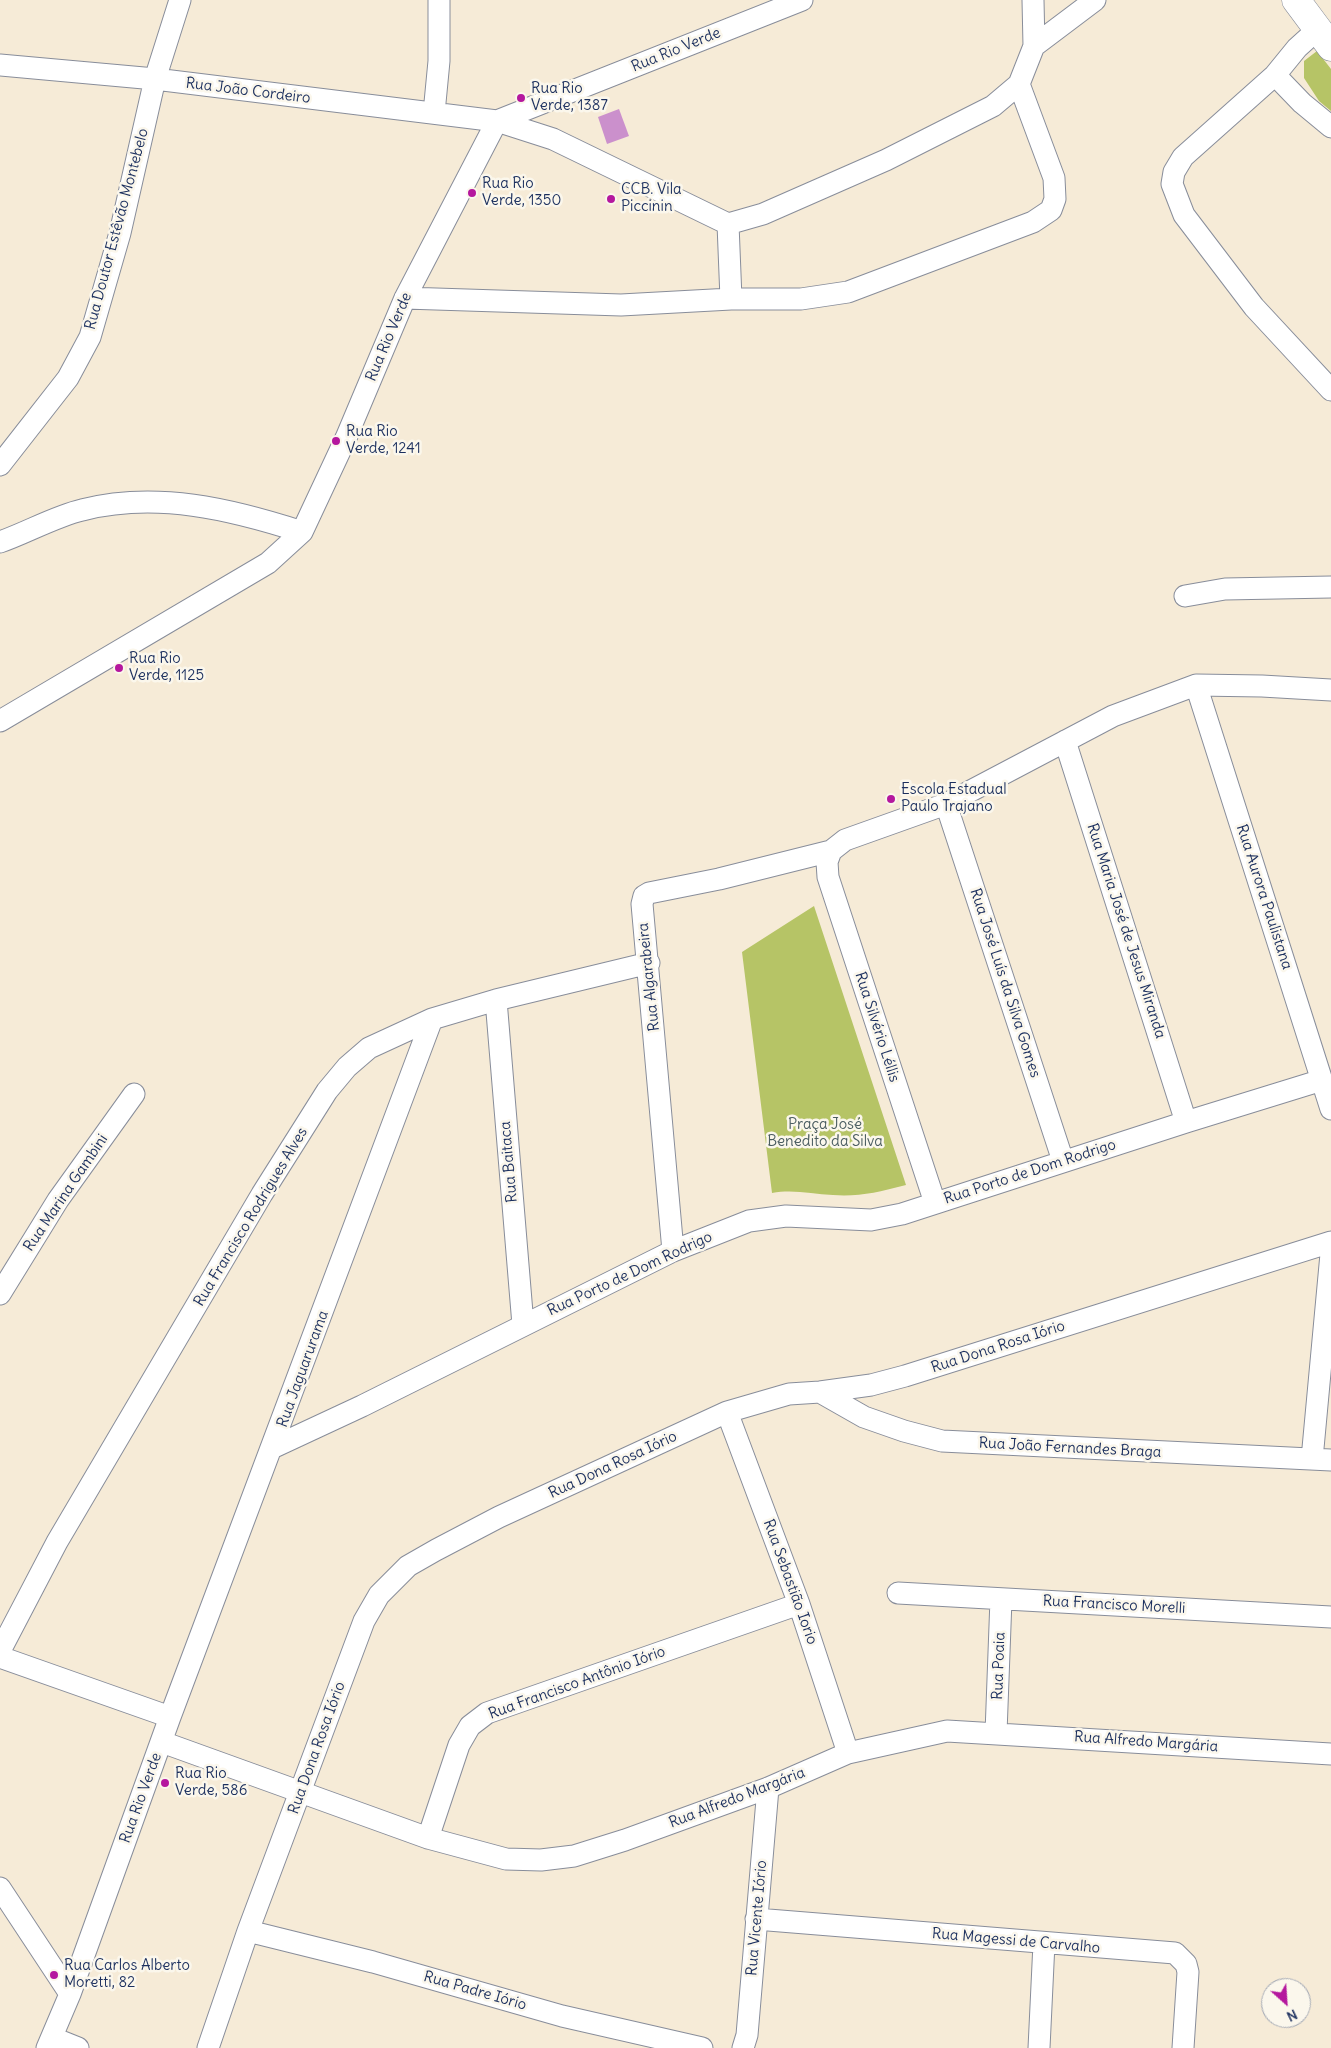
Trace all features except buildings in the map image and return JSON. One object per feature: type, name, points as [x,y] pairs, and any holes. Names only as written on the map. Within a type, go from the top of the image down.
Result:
[{"type":"main road","points":[[1296,0],[1324,38]]},
{"type":"street","name":"Rua Doutor Estêvão Montebelo","points":[[0,465],[68,378],[90,336],[120,233],[155,79],[180,0]]},
{"type":"street","points":[[434,113],[438,61],[439,0]]},
{"type":"street","name":"Rua Rio Verde","points":[[0,720],[268,563],[302,532],[346,438],[404,298],[496,121],[802,0]]},
{"type":"street","points":[[731,299],[728,224],[763,214],[886,160],[993,106],[1018,84],[1034,46],[1033,0]]},
{"type":"street","points":[[1034,46],[1095,0]]},
{"type":"street","points":[[1324,38],[1297,48],[1275,75],[1183,157],[1174,172],[1172,184],[1184,215],[1254,307],[1331,390]]},
{"type":"street","name":"Rua João Cordeiro","points":[[0,65],[155,79],[496,121],[553,139],[728,224]]},
{"type":"street","points":[[1275,75],[1302,103],[1331,127]]},
{"type":"street","points":[[404,298],[621,305],[731,299],[800,299],[848,292],[1033,222],[1050,210],[1055,199],[1054,178],[1018,84]]},
{"type":"street","points":[[0,542],[80,510],[128,501],[204,505],[302,532]]},
{"type":"street","points":[[1184,596],[1226,589],[1331,586]]},
{"type":"street","points":[[831,851],[853,837],[946,804],[1065,741],[1136,707],[1196,685],[1331,690]]},
{"type":"street","name":"Rua Aurora Paulistana","points":[[1196,685],[1328,1093]]},
{"type":"street","name":"Rua Maria José de Jesus Miranda","points":[[1065,741],[1186,1122]]},
{"type":"street","name":"Rua José Luís da Silva Gomes","points":[[946,804],[1063,1161]]},
{"type":"street","name":"Rua Algarabeira","points":[[673,1250],[649,964],[642,904],[644,896],[649,893],[831,851]]},
{"type":"street","name":"Rua Silvério Léllis","points":[[831,851],[827,862],[828,877],[935,1203]]},
{"type":"street","name":"Rua Francisco Rodrigues Alves","points":[[0,1651],[57,1542],[262,1194],[327,1091],[347,1067],[369,1048],[432,1019],[496,1000],[649,964]]},
{"type":"street","name":"Rua Baitaca","points":[[496,1000],[523,1325]]},
{"type":"street","name":"Rua Jaguarurama","points":[[170,1717],[274,1447],[432,1019]]},
{"type":"street","name":"Rua Porto de Dom Rodrigo","points":[[274,1447],[362,1406],[673,1250],[750,1221],[786,1216],[871,1220],[902,1214],[1186,1122],[1328,1093]]},
{"type":"street","name":"Rua Marina Gambini","points":[[0,1294],[58,1200],[134,1094]]},
{"type":"street","name":"Rua Dona Rosa Iório","points":[[208,2048],[248,1931],[364,1621],[378,1596],[408,1566],[499,1517],[727,1412],[789,1394],[871,1385],[905,1376],[1331,1242]]},
{"type":"street","points":[[1321,1460],[1331,1254]]},
{"type":"street","name":"Rua João Fernandes Braga","points":[[820,1392],[864,1417],[942,1442],[1321,1460]]},
{"type":"street","name":"Rua Sebastião Iorio","points":[[727,1412],[799,1604],[848,1753]]},
{"type":"street","name":"Rua Francisco Morelli","points":[[898,1593],[1331,1617]]},
{"type":"street","name":"Rua Poaia","points":[[996,1733],[1001,1599]]},
{"type":"street","name":"Rua Francisco Antônio Iório","points":[[428,1838],[459,1745],[470,1726],[487,1713],[799,1604]]},
{"type":"street","points":[[0,1657],[170,1717]]},
{"type":"street","name":"Rua Rio Verde","points":[[50,2043],[70,1994],[170,1717]]},
{"type":"street","name":"Rua Alfredo Margária","points":[[162,1742],[428,1838],[506,1859],[540,1860],[574,1856],[768,1788],[848,1753],[947,1731],[1331,1754]]},
{"type":"street","name":"Rua Vicente Iório","points":[[743,2048],[747,2035],[768,1788]]},
{"type":"street","points":[[0,1888],[70,1994]]},
{"type":"street","name":"Rua Magessi de Carvalho","points":[[756,1919],[1175,1954],[1182,1957],[1188,1972],[1184,2048]]},
{"type":"street","name":"Rua Padre Iório","points":[[248,1931],[374,1962],[562,2016],[702,2048]]},
{"type":"street","points":[[1039,2048],[1044,1943]]},
{"type":"street","points":[[50,2043],[78,2048]]},
{"type":"green space","points":[[1317,51],[1331,69],[1331,111],[1319,101],[1304,78],[1304,61]]},
{"type":"green space","name":"Praça José Benedito da Silva","points":[[814,906],[906,1185],[860,1195],[795,1192],[772,1193],[742,952]]},
{"type":"place","name":"Rua Rio Verde, 1387","points":[[521,98]]},
{"type":"place","name":"Rua Rio Verde, 1350","points":[[472,193]]},
{"type":"place","name":"CCB. Vila Piccinin","points":[[611,199]]},
{"type":"place","name":"Rua Rio Verde, 1241","points":[[336,441]]},
{"type":"place","name":"Rua Rio Verde, 1125","points":[[119,668]]},
{"type":"place","name":"Escola Estadual Paulo Trajano","points":[[891,799]]},
{"type":"place","name":"Rua Rio Verde, 586","points":[[165,1783]]},
{"type":"place","name":"Rua Carlos Alberto Moretti, 82","points":[[54,1975]]}]
